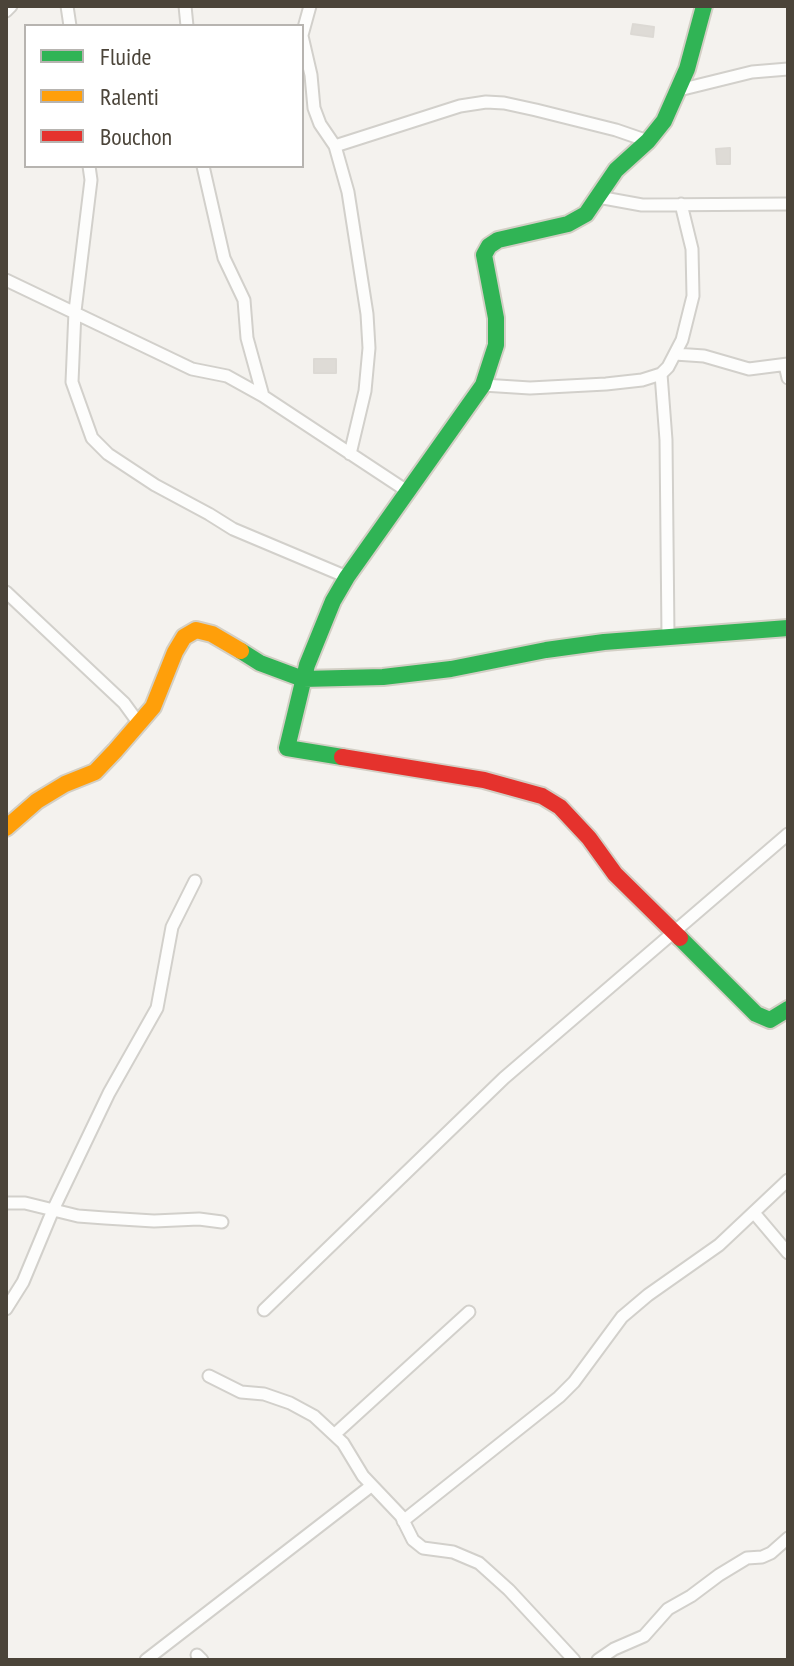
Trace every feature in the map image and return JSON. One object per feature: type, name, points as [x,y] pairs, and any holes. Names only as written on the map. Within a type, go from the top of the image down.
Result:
[{"type":"street","points":[[6,11],[11,6]]},
{"type":"street","points":[[304,28],[310,6]]},
{"type":"street","points":[[704,6],[695,45],[664,121],[648,141],[616,170],[578,220],[498,240],[489,246],[484,255],[493,295],[496,345],[483,385],[347,577],[318,635],[303,679],[287,748],[484,780],[542,796],[560,807],[589,838],[615,874],[756,1014],[770,1020],[788,1010]]},
{"type":"street","points":[[304,45],[314,108],[320,124],[335,146],[348,192],[367,314],[369,348],[365,391],[350,454]]},
{"type":"street","points":[[679,90],[752,72],[788,69]]},
{"type":"street","points":[[335,146],[460,106],[486,102],[536,110],[648,141]]},
{"type":"street","points":[[89,168],[87,231],[75,311],[72,382],[96,444],[155,485],[233,529],[347,577]]},
{"type":"street","points":[[203,168],[224,258],[244,300],[247,338],[263,396]]},
{"type":"street","points":[[598,197],[642,205],[788,204]]},
{"type":"street","points":[[668,636],[666,440],[661,374],[682,340],[693,296],[692,249],[681,204]]},
{"type":"street","points":[[6,280],[180,364],[227,376],[263,396],[407,491]]},
{"type":"street","points":[[675,354],[704,356],[749,369],[786,365],[788,378]]},
{"type":"street","points":[[483,385],[530,388],[606,384],[661,374]]},
{"type":"street","points":[[6,592],[35,622],[88,666],[124,703],[140,725]]},
{"type":"street","points":[[6,828],[37,801],[65,784],[95,772],[153,707],[175,652],[184,637],[196,630],[212,634],[260,663],[303,679],[383,677],[451,669],[546,650],[668,636],[788,628]]},
{"type":"street","points":[[264,1310],[504,1078],[788,834]]},
{"type":"street","points":[[6,1309],[23,1282],[53,1210],[109,1093],[157,1008],[172,927],[195,881]]},
{"type":"street","points":[[403,1521],[559,1397],[574,1382],[622,1317],[719,1245],[788,1180]]},
{"type":"street","points":[[6,1203],[25,1203],[105,1218],[222,1222]]},
{"type":"street","points":[[755,1214],[788,1253]]},
{"type":"street","points":[[335,1434],[469,1312]]},
{"type":"street","points":[[209,1376],[241,1392],[264,1394],[290,1403],[314,1416],[335,1434],[371,1486],[388,1500],[413,1540],[423,1548],[453,1552],[479,1563],[574,1660]]},
{"type":"street","points":[[146,1660],[371,1486]]},
{"type":"street","points":[[598,1660],[644,1636],[668,1609],[719,1575],[747,1558],[771,1553],[788,1538]]},
{"type":"building","points":[[633,24],[654,27],[653,37],[631,34]]},
{"type":"building","points":[[730,148],[730,164],[717,164],[716,149]]},
{"type":"building","points":[[314,359],[336,359],[336,373],[314,373]]},
{"type":"traffic: fast","points":[[342,757],[287,748],[307,665],[333,601],[347,577],[483,385],[496,345],[496,318],[484,255],[489,246],[498,240],[568,224],[586,214],[616,170],[648,141],[664,121],[687,69],[704,6]]},
{"type":"traffic: fast","points":[[241,651],[260,663],[303,679],[383,677],[451,669],[604,642],[788,628]]},
{"type":"traffic: fast","points":[[680,938],[756,1014],[770,1020],[788,1009]]},
{"type":"traffic: slow","points":[[6,828],[37,801],[65,784],[95,772],[115,751],[153,707],[184,637],[196,630],[212,634],[241,651]]},
{"type":"traffic: jam","points":[[342,757],[484,780],[542,796],[560,807],[589,838],[615,874],[680,938]]}]
